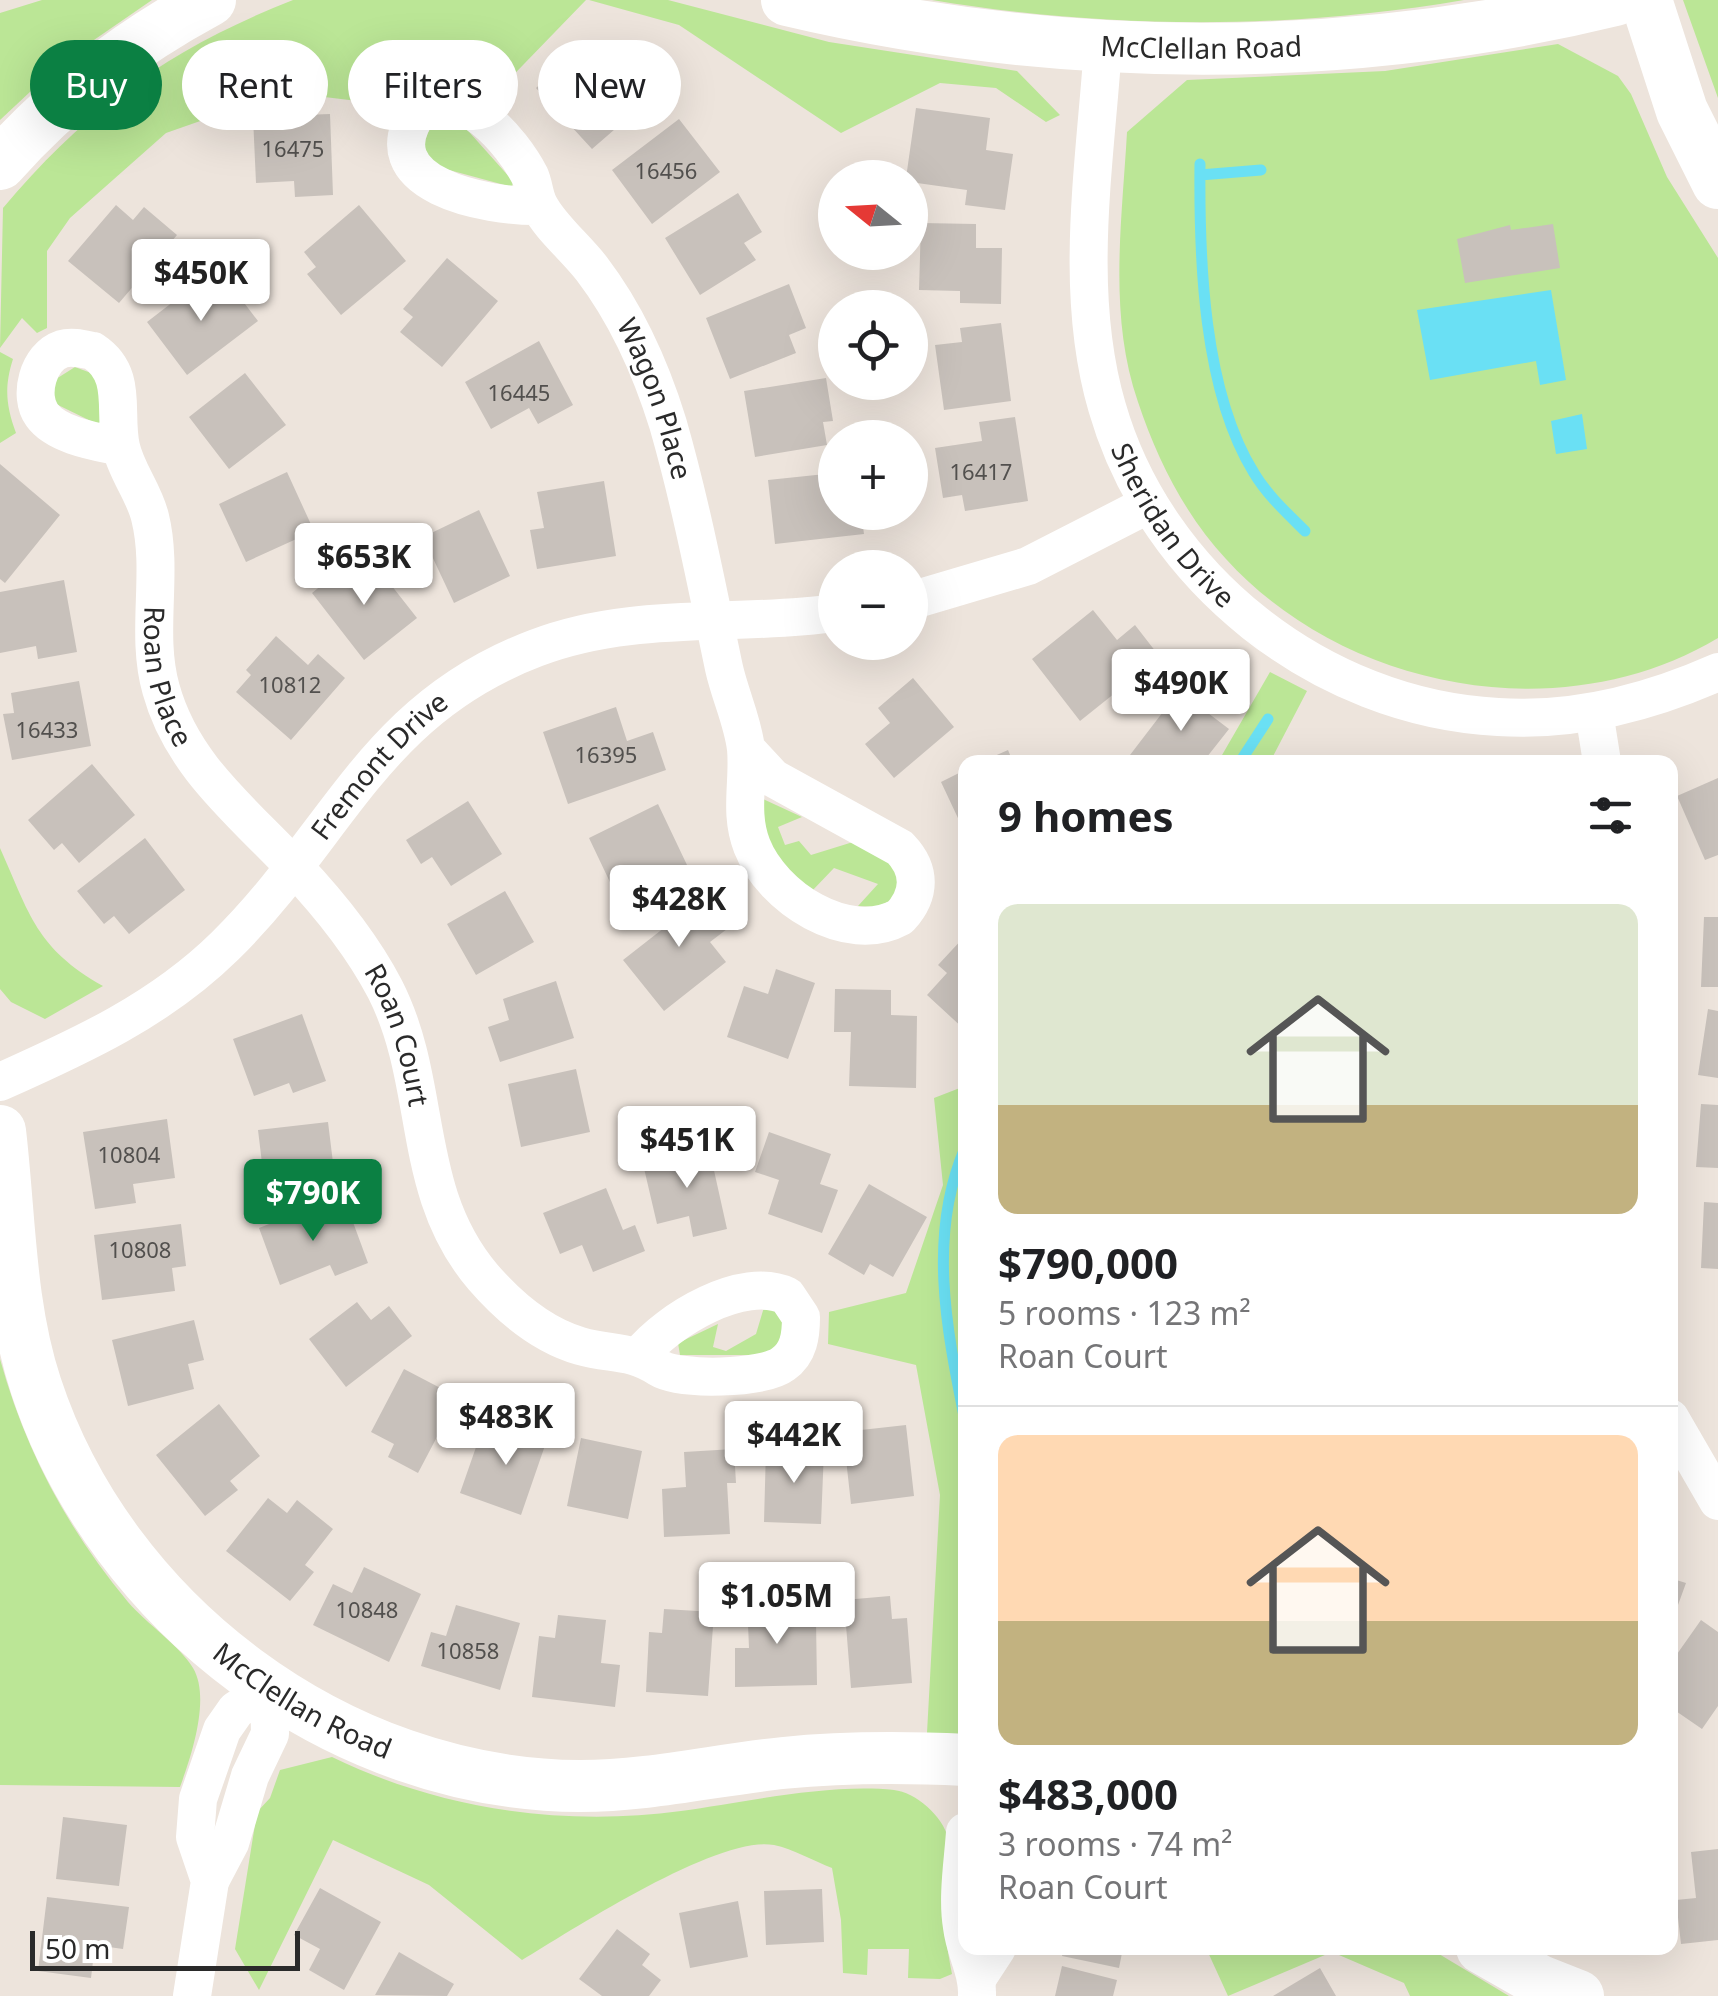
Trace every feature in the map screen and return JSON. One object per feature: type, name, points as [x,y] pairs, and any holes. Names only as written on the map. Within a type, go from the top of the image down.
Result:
[{"type":"street","points":[[0,164],[50,111],[99,70],[210,0]]},
{"type":"street","name":"McClellan Road","points":[[787,0],[954,32],[1103,46],[1261,48],[1363,43],[1516,21],[1616,0]]},
{"type":"street","points":[[1646,0],[1682,111],[1718,183]]},
{"type":"street","name":"Sheridan Drive","points":[[1103,46],[1089,260],[1092,338],[1116,436],[1149,504],[1180,548],[1240,611],[1290,650],[1338,676],[1395,698],[1471,715],[1526,718],[1594,712],[1652,698],[1718,672]]},
{"type":"street","name":"Wagon Place","points":[[539,206],[611,296],[645,362],[668,423],[746,749]]},
{"type":"street","name":"Roan Place","points":[[121,447],[150,517],[153,628],[160,686],[168,712],[198,766],[294,867]]},
{"type":"street","points":[[928,596],[1028,566],[1149,504]]},
{"type":"street","name":"Fremont Drive","points":[[0,1082],[99,1039],[162,997],[222,949],[294,867],[378,756],[438,701],[478,674],[568,638],[677,620],[818,615]]},
{"type":"street","points":[[1594,712],[1601,755]]},
{"type":"street","points":[[746,749],[773,778],[900,848],[917,873],[910,906],[900,917],[872,925],[838,920],[807,908],[772,880],[752,847],[746,828],[742,803],[746,749]]},
{"type":"street","name":"Roan Court","points":[[294,867],[366,956],[402,1026],[430,1171],[440,1207],[462,1250],[502,1298],[552,1334],[578,1346],[640,1355]]},
{"type":"street","name":"McClellan Road","points":[[0,1131],[20,1330],[57,1440],[129,1560],[189,1624],[269,1689],[326,1723],[405,1754],[534,1784],[661,1783],[825,1760],[958,1760]]},
{"type":"street","points":[[1678,1432],[1718,1501]]},
{"type":"street","points":[[192,1996],[210,1881],[195,1837],[198,1800],[212,1753],[236,1710],[269,1689]]},
{"type":"street","points":[[1494,1955],[1540,1981],[1578,1996]]},
{"type":"green space","points":[[42,0],[152,0],[94,40],[30,40],[30,92],[0,120],[0,13]]},
{"type":"green space","points":[[293,0],[586,0],[547,40],[538,40],[538,50],[518,70],[518,40],[348,40],[348,100],[328,97],[328,40],[206,40]]},
{"type":"green space","points":[[589,0],[668,0],[829,42],[1017,71],[1060,115],[1046,122],[996,88],[940,83],[841,133],[679,25]]},
{"type":"green space","points":[[932,0],[1464,0],[1332,17],[1198,22],[1064,16]]},
{"type":"green space","points":[[1683,0],[1718,0],[1718,98]]},
{"type":"green space","points":[[1558,44],[1618,76],[1631,94],[1667,177],[1718,258],[1718,638],[1657,667],[1593,683],[1526,689],[1459,683],[1394,667],[1332,640],[1275,604],[1226,559],[1185,505],[1163,465],[1138,402],[1123,336],[1119,268],[1127,132],[1187,80],[1385,71]]},
{"type":"green space","points":[[182,53],[182,127],[166,133],[70,218],[47,251],[47,328],[37,333],[22,318],[0,348],[3,208],[78,130],[162,130],[162,65]]},
{"type":"green space","points":[[429,130],[467,130],[513,181],[512,187],[438,167],[421,148]]},
{"type":"green space","points":[[0,352],[13,359],[7,396],[16,433],[0,443]]},
{"type":"green space","points":[[75,367],[99,376],[101,426],[56,404],[56,379]]},
{"type":"green space","points":[[1270,672],[1307,691],[1274,755],[1222,755]]},
{"type":"green space","points":[[763,799],[802,817],[778,827],[785,845],[799,841],[811,855],[853,842],[897,863],[900,876],[895,899],[876,907],[858,906],[878,884],[834,868],[811,892],[768,840]]},
{"type":"green space","points":[[0,848],[28,911],[49,943],[63,958],[103,986],[45,1019],[11,1002],[0,989]]},
{"type":"green space","points":[[958,1089],[958,1734],[927,1733],[940,1495],[916,1365],[828,1344],[829,1312],[906,1293],[943,1185],[934,1098]]},
{"type":"green space","points":[[765,1304],[782,1317],[783,1323],[778,1343],[766,1355],[680,1355],[678,1343],[718,1324],[713,1347],[726,1351],[756,1334]]},
{"type":"green space","points":[[0,1359],[36,1457],[86,1546],[128,1602],[193,1668],[198,1680],[200,1711],[180,1787],[0,1785]]},
{"type":"green space","points":[[332,1757],[415,1790],[502,1810],[546,1815],[636,1815],[843,1789],[902,1792],[919,1800],[934,1814],[948,1838],[944,1906],[952,1974],[940,1979],[908,1978],[909,1949],[868,1949],[867,1975],[843,1973],[841,1920],[832,1868],[774,1845],[718,1854],[683,1869],[522,1960],[429,1885],[333,1840],[259,1990],[235,1949],[257,1812],[270,1798],[280,1770]]},
{"type":"green space","points":[[1209,1955],[1325,1955],[1228,1996]]},
{"type":"green space","points":[[1339,1955],[1441,1955],[1509,1996],[1410,1996],[1404,1983]]},
{"type":"water","points":[[1551,290],[1566,380],[1540,385],[1536,361],[1430,380],[1417,310]]},
{"type":"water","points":[[1582,414],[1587,449],[1556,454],[1551,421]]},
{"type":"building","points":[[916,108],[990,118],[986,150],[1013,154],[1005,210],[965,205],[967,190],[928,185],[928,160],[909,160]]},
{"type":"building","points":[[328,114],[333,195],[295,197],[294,181],[256,183],[254,130],[328,130]]},
{"type":"building","points":[[681,122],[720,172],[652,224],[612,170],[665,130],[681,130]]},
{"type":"building","points":[[575,130],[614,130],[592,149]]},
{"type":"building","points":[[738,193],[762,232],[744,243],[756,260],[700,295],[665,238]]},
{"type":"building","points":[[116,205],[133,220],[144,207],[177,235],[119,303],[68,261]]},
{"type":"building","points":[[359,205],[406,261],[341,315],[307,274],[316,267],[304,252]]},
{"type":"building","points":[[928,223],[976,224],[976,248],[1002,248],[1001,304],[960,303],[960,291],[919,290],[920,270],[928,270]]},
{"type":"building","points":[[1553,224],[1560,268],[1465,283],[1457,239],[1510,225],[1511,230]]},
{"type":"building","points":[[447,258],[498,301],[442,367],[400,332],[413,317],[403,309]]},
{"type":"building","points":[[200,281],[211,296],[229,283],[258,321],[187,375],[147,322]]},
{"type":"building","points":[[789,284],[806,328],[789,335],[796,353],[730,379],[706,318]]},
{"type":"building","points":[[1001,323],[1011,401],[944,410],[935,345],[962,342],[960,328]]},
{"type":"building","points":[[539,341],[573,405],[538,424],[529,408],[491,429],[465,382]]},
{"type":"building","points":[[245,373],[286,425],[229,469],[189,417]]},
{"type":"building","points":[[818,379],[818,400],[830,400],[833,420],[818,420],[818,446],[755,457],[744,391]]},
{"type":"building","points":[[1015,417],[1028,501],[965,511],[962,495],[943,498],[935,448],[982,441],[979,422]]},
{"type":"building","points":[[0,464],[60,515],[5,583],[0,579]]},
{"type":"building","points":[[287,472],[314,531],[246,562],[219,504]]},
{"type":"building","points":[[818,475],[818,530],[863,530],[864,534],[775,544],[768,480]]},
{"type":"building","points":[[604,481],[616,556],[537,569],[530,530],[544,528],[537,492]]},
{"type":"building","points":[[479,510],[510,576],[454,603],[423,537]]},
{"type":"building","points":[[349,563],[362,579],[377,567],[417,618],[364,660],[312,593]]},
{"type":"building","points":[[64,580],[77,652],[38,659],[36,646],[0,653],[0,592]]},
{"type":"building","points":[[1093,610],[1117,640],[1135,625],[1170,670],[1136,697],[1125,685],[1080,721],[1032,659]]},
{"type":"building","points":[[276,636],[308,665],[318,654],[345,678],[291,740],[236,692],[251,675],[246,670]]},
{"type":"building","points":[[913,678],[954,727],[894,778],[865,744],[890,723],[878,708]]},
{"type":"building","points":[[79,681],[91,746],[12,760],[3,714],[14,713],[11,693]]},
{"type":"building","points":[[1179,691],[1229,729],[1209,755],[1130,755]]},
{"type":"building","points":[[616,707],[627,741],[653,732],[666,770],[568,804],[543,732]]},
{"type":"building","points":[[92,764],[135,815],[79,863],[62,843],[54,850],[28,820]]},
{"type":"building","points":[[958,774],[958,818],[941,782]]},
{"type":"building","points":[[1718,778],[1718,855],[1705,860],[1678,796]]},
{"type":"building","points":[[468,801],[502,854],[451,886],[432,857],[421,864],[406,840]]},
{"type":"building","points":[[658,804],[687,865],[618,899],[589,838]]},
{"type":"building","points":[[145,838],[185,890],[129,934],[114,916],[104,924],[77,891]]},
{"type":"building","points":[[691,885],[727,929],[710,942],[726,962],[664,1011],[623,960],[669,924],[659,911]]},
{"type":"building","points":[[505,891],[534,942],[476,975],[447,924]]},
{"type":"building","points":[[1704,917],[1718,917],[1718,987],[1701,987]]},
{"type":"building","points":[[958,944],[958,1024],[927,995],[947,973],[938,965]]},
{"type":"building","points":[[776,969],[815,983],[788,1059],[727,1037],[744,986],[768,994]]},
{"type":"building","points":[[556,981],[574,1038],[500,1062],[488,1027],[509,1020],[503,999]]},
{"type":"building","points":[[835,989],[891,990],[891,1015],[917,1016],[916,1088],[849,1086],[851,1032],[834,1032]]},
{"type":"building","points":[[1708,1009],[1718,1011],[1718,1078],[1698,1075]]},
{"type":"building","points":[[302,1014],[326,1081],[293,1093],[289,1083],[254,1096],[233,1039]]},
{"type":"building","points":[[576,1069],[590,1132],[521,1147],[508,1084]]},
{"type":"building","points":[[1701,1104],[1718,1105],[1718,1168],[1696,1167]]},
{"type":"building","points":[[167,1119],[175,1178],[133,1184],[136,1203],[95,1209],[83,1132]]},
{"type":"building","points":[[328,1122],[335,1179],[265,1188],[258,1130]]},
{"type":"building","points":[[769,1132],[831,1154],[820,1184],[838,1190],[822,1233],[768,1214],[779,1180],[755,1172]]},
{"type":"building","points":[[709,1148],[727,1229],[693,1237],[689,1216],[657,1224],[643,1164]]},
{"type":"building","points":[[869,1184],[927,1217],[893,1277],[870,1264],[864,1275],[828,1254]]},
{"type":"building","points":[[606,1188],[623,1230],[635,1225],[645,1251],[593,1272],[582,1245],[560,1254],[543,1213]]},
{"type":"building","points":[[325,1202],[332,1221],[350,1214],[368,1263],[335,1276],[330,1265],[280,1285],[259,1228]]},
{"type":"building","points":[[1704,1202],[1718,1203],[1718,1269],[1701,1268]]},
{"type":"building","points":[[181,1224],[186,1266],[172,1268],[175,1291],[102,1300],[94,1235]]},
{"type":"building","points":[[357,1302],[371,1320],[389,1306],[412,1336],[346,1387],[309,1339]]},
{"type":"building","points":[[194,1320],[204,1360],[188,1364],[194,1389],[128,1406],[112,1340]]},
{"type":"building","points":[[404,1369],[471,1404],[451,1442],[438,1435],[418,1473],[388,1457],[394,1444],[371,1432]]},
{"type":"building","points":[[219,1404],[260,1456],[230,1481],[238,1490],[205,1516],[156,1455]]},
{"type":"building","points":[[520,1421],[550,1431],[521,1515],[460,1493],[482,1430],[513,1441]]},
{"type":"building","points":[[906,1425],[914,1496],[851,1504],[843,1432]]},
{"type":"building","points":[[581,1438],[642,1451],[628,1519],[567,1506]]},
{"type":"building","points":[[766,1448],[824,1450],[821,1524],[764,1522]]},
{"type":"building","points":[[734,1449],[736,1483],[727,1483],[730,1534],[664,1537],[662,1489],[686,1487],[684,1452]]},
{"type":"building","points":[[268,1498],[287,1513],[297,1500],[333,1529],[305,1565],[314,1572],[290,1601],[226,1551]]},
{"type":"building","points":[[364,1567],[421,1594],[389,1662],[313,1625],[333,1584],[352,1593]]},
{"type":"building","points":[[1678,1580],[1686,1583],[1678,1605]]},
{"type":"building","points":[[890,1596],[892,1619],[907,1618],[912,1683],[851,1688],[844,1600]]},
{"type":"building","points":[[796,1600],[796,1621],[816,1620],[817,1685],[735,1687],[735,1648],[749,1648],[747,1601]]},
{"type":"building","points":[[456,1605],[520,1623],[500,1690],[421,1666],[431,1632],[446,1636]]},
{"type":"building","points":[[664,1609],[714,1612],[708,1696],[646,1692],[649,1632],[662,1633]]},
{"type":"building","points":[[558,1615],[606,1620],[601,1663],[620,1665],[615,1707],[532,1697],[539,1636],[555,1638]]},
{"type":"building","points":[[1701,1620],[1718,1632],[1718,1706],[1702,1729],[1678,1712],[1678,1653]]},
{"type":"building","points":[[63,1817],[127,1825],[119,1886],[56,1879]]},
{"type":"building","points":[[1718,1849],[1718,1940],[1681,1944],[1678,1900],[1696,1898],[1691,1852]]},
{"type":"building","points":[[320,1888],[381,1922],[344,1990],[309,1970],[320,1949],[294,1935]]},
{"type":"building","points":[[822,1889],[824,1942],[766,1945],[764,1891]]},
{"type":"building","points":[[47,1897],[129,1907],[123,1949],[95,1945],[91,1978],[38,1971]]},
{"type":"building","points":[[738,1901],[748,1957],[690,1968],[679,1913]]},
{"type":"building","points":[[617,1929],[650,1954],[642,1965],[661,1980],[649,1996],[602,1996],[579,1979]]},
{"type":"building","points":[[399,1952],[454,1984],[447,1996],[375,1995]]},
{"type":"building","points":[[1062,1955],[1122,1955],[1119,1968]]},
{"type":"building","points":[[1062,1966],[1117,1980],[1113,1996],[1055,1996]]},
{"type":"building","points":[[1320,1968],[1336,1996],[1273,1996]]},
{"type":"waterway","points":[[1200,164],[1203,282],[1214,364],[1224,403],[1254,473],[1305,531]]},
{"type":"waterway","points":[[1200,175],[1261,170]]},
{"type":"waterway","points":[[1245,755],[1268,719]]},
{"type":"waterway","points":[[958,1167],[946,1215],[944,1249],[947,1318],[958,1384]]}]
